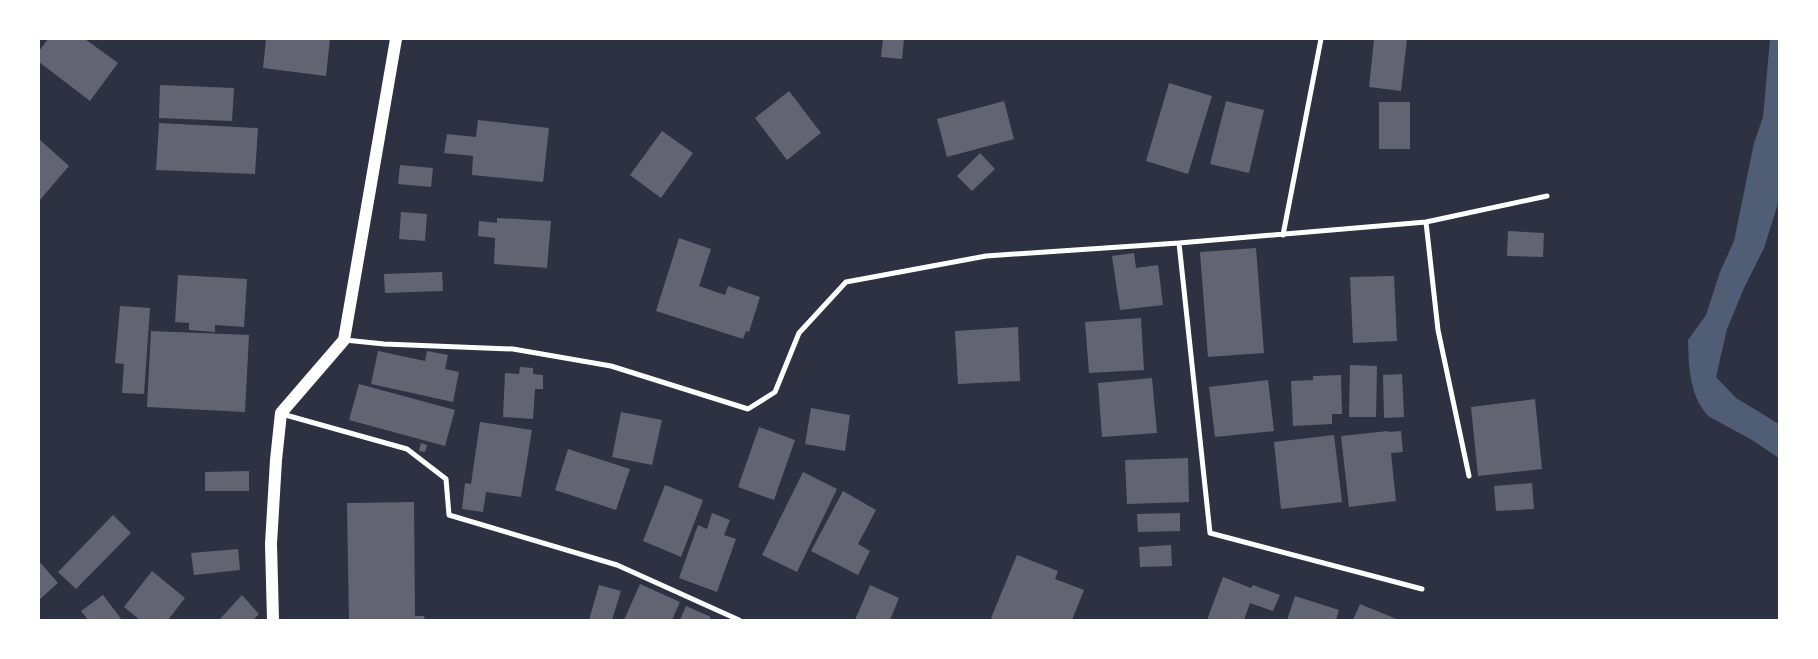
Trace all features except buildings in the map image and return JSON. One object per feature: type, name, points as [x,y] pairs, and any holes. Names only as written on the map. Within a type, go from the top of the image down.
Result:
[{"type":"main road","points":[[273,620],[271,544],[281,414],[344,340],[396,39]]},
{"type":"street","points":[[1283,235],[1321,39]]},
{"type":"street","points":[[344,340],[384,344],[513,349],[611,366],[748,409],[775,392],[799,333],[846,282],[986,256],[1283,235],[1426,222],[1547,196]]},
{"type":"street","points":[[1426,222],[1438,330],[1469,476]]},
{"type":"street","points":[[1179,243],[1210,533],[1422,589]]},
{"type":"street","points":[[281,414],[407,449],[446,479],[449,515],[617,565],[740,620]]},
{"type":"water","points":[[1770,39],[1779,39],[1779,192],[1777,207],[1764,248],[1744,288],[1727,329],[1716,377],[1736,398],[1779,424],[1779,458],[1752,440],[1708,416],[1697,399],[1691,380],[1688,340],[1706,315],[1720,272],[1734,241],[1754,143],[1763,117]]}]
